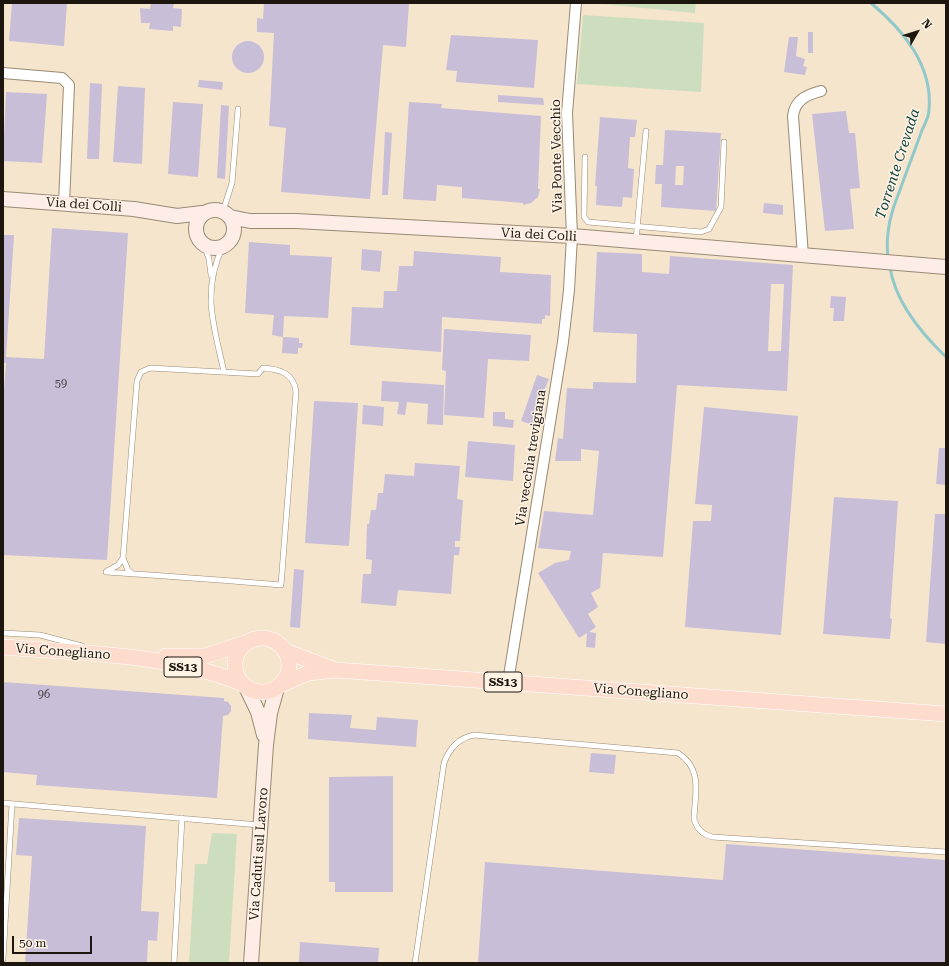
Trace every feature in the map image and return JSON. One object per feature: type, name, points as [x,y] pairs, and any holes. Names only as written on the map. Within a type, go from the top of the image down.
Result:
[{"type":"main road","points":[[262,638],[271,640],[279,644],[285,651],[289,669],[286,677],[279,687],[262,693],[244,686],[236,675],[235,658],[239,649],[254,639],[262,638]]},
{"type":"main road","name":"Via Conegliano","points":[[3,647],[118,656],[205,656],[246,643]]},
{"type":"main road","name":"Via Conegliano","points":[[285,651],[336,670]]},
{"type":"main road","name":"Via Conegliano","points":[[118,656],[211,671],[244,686]]},
{"type":"main road","name":"Via Conegliano","points":[[279,687],[308,673],[336,670],[946,714]]},
{"type":"street","name":"Via Ponte Vecchio","points":[[572,236],[567,113],[576,3]]},
{"type":"street","points":[[3,73],[62,78],[69,85],[64,204]]},
{"type":"street","points":[[803,256],[793,116],[797,104],[803,97],[821,91]]},
{"type":"street","name":"Via dei Colli","points":[[3,199],[134,209],[165,215],[190,216],[212,209],[240,220],[296,220],[572,236],[946,267]]},
{"type":"street","points":[[202,213],[196,223],[200,239],[210,247],[227,242],[234,226],[226,214]]},
{"type":"street","name":"Via dei Colli","points":[[165,215],[182,223],[200,239]]},
{"type":"street","name":"Via dei Colli","points":[[227,242],[252,226],[274,221]]},
{"type":"street","name":"Via vecchia trevigiana","points":[[508,682],[563,342],[569,290],[572,236]]},
{"type":"street","name":"Via Caduti sul Lavoro","points":[[244,686],[258,712],[266,745]]},
{"type":"street","name":"Via Caduti sul Lavoro","points":[[251,963],[266,745],[270,713],[279,687]]},
{"type":"lane","points":[[226,214],[232,183],[238,109]]},
{"type":"lane","points":[[636,241],[646,131]]},
{"type":"lane","points":[[585,158],[584,217],[588,222],[701,232],[709,229],[721,207],[724,142]]},
{"type":"lane","points":[[200,239],[209,259],[211,278],[210,301],[224,372]]},
{"type":"lane","points":[[211,278],[227,242]]},
{"type":"lane","points":[[123,558],[118,565],[106,572],[281,585],[295,385],[285,372],[274,368],[263,368],[258,374],[150,368],[141,372],[138,376],[123,558],[128,570],[133,574]]},
{"type":"lane","points":[[3,633],[48,637],[118,656]]},
{"type":"lane","points":[[415,963],[444,763],[455,745],[467,736],[474,735],[678,753],[691,763],[694,770],[696,780],[694,819],[696,825],[706,835],[712,837],[946,852]]},
{"type":"lane","points":[[3,803],[261,825]]},
{"type":"lane","points":[[3,959],[12,804]]},
{"type":"lane","points":[[174,963],[182,818]]},
{"type":"green space","points":[[592,3],[696,3],[695,13]]},
{"type":"green space","points":[[583,15],[704,23],[701,92],[577,84]]},
{"type":"green space","points":[[212,833],[237,834],[229,963],[189,963],[195,864],[207,864]]},
{"type":"building","points":[[12,3],[67,3],[64,46],[9,41]]},
{"type":"building","points":[[151,3],[174,3],[173,8],[182,9],[181,27],[173,26],[173,31],[149,29],[150,23],[141,23],[140,8],[150,9]]},
{"type":"building","points":[[264,3],[409,3],[406,47],[383,45],[370,199],[281,192],[286,128],[269,126],[274,33],[257,32],[257,18],[263,19]]},
{"type":"building","points":[[808,32],[813,32],[813,53],[808,53]]},
{"type":"building","points":[[451,35],[538,40],[534,88],[456,82],[457,71],[446,70]]},
{"type":"building","points":[[789,37],[798,37],[796,56],[805,59],[803,66],[807,67],[805,75],[784,72]]},
{"type":"building","points":[[245,41],[251,41],[261,48],[264,57],[263,63],[257,70],[251,73],[245,73],[235,66],[232,60],[232,54],[239,44]]},
{"type":"building","points":[[199,80],[223,82],[222,90],[198,87]]},
{"type":"building","points":[[90,83],[102,84],[99,159],[87,159]]},
{"type":"building","points":[[118,86],[145,88],[142,164],[113,162]]},
{"type":"building","points":[[6,92],[47,94],[42,163],[3,161]]},
{"type":"building","points":[[498,95],[543,98],[544,105],[498,102]]},
{"type":"building","points":[[173,102],[203,104],[198,177],[168,174]]},
{"type":"building","points":[[409,102],[442,104],[441,108],[541,116],[538,189],[540,189],[538,197],[531,203],[523,205],[523,203],[462,198],[462,187],[437,185],[436,201],[403,199]]},
{"type":"building","points":[[221,105],[229,106],[225,179],[217,178]]},
{"type":"building","points":[[846,111],[849,133],[855,133],[860,188],[850,189],[854,229],[825,231],[812,114]]},
{"type":"building","points":[[600,117],[637,120],[635,137],[630,137],[628,168],[634,169],[632,198],[623,197],[622,207],[596,205],[597,186],[595,186]]},
{"type":"building","points":[[665,130],[721,133],[716,211],[661,207],[662,184],[655,184],[656,165],[663,165]],"holes":[[[676,166],[684,166],[683,185],[675,185]]]},
{"type":"building","points":[[385,132],[392,133],[388,195],[382,195]]},
{"type":"building","points":[[764,203],[783,205],[783,215],[763,213]]},
{"type":"building","points":[[52,228],[128,233],[107,560],[3,555],[3,404],[6,363],[3,363],[3,235],[14,235],[6,357],[44,359]]},
{"type":"building","points":[[249,242],[290,245],[290,255],[332,257],[328,318],[284,316],[283,337],[272,335],[274,315],[245,313]]},
{"type":"building","points":[[362,249],[382,251],[380,272],[361,270]]},
{"type":"building","points":[[414,251],[501,257],[500,272],[551,275],[550,316],[545,315],[545,319],[542,319],[542,324],[442,317],[441,352],[350,345],[352,307],[383,308],[384,291],[397,291],[399,266],[413,266]]},
{"type":"building","points":[[597,252],[642,254],[642,272],[669,274],[670,256],[793,265],[787,391],[677,385],[663,557],[603,553],[600,588],[591,593],[598,607],[588,614],[596,627],[589,632],[596,633],[595,648],[586,647],[587,633],[579,638],[538,573],[555,563],[569,560],[571,551],[538,548],[544,511],[593,515],[599,451],[581,449],[581,461],[555,461],[558,438],[563,439],[567,388],[593,389],[593,382],[636,383],[637,334],[593,332]],"holes":[[[771,284],[784,284],[781,351],[768,351]]]},
{"type":"building","points":[[831,296],[846,297],[844,321],[833,321],[834,308],[830,308]]},
{"type":"building","points":[[444,329],[531,335],[529,361],[488,359],[484,418],[444,415],[446,371],[442,370]]},
{"type":"building","points":[[283,337],[299,338],[299,343],[303,343],[302,348],[298,348],[298,354],[282,353]]},
{"type":"building","points":[[537,375],[549,379],[544,391],[547,392],[536,426],[521,421]]},
{"type":"building","points":[[382,381],[444,385],[443,425],[427,424],[428,404],[407,402],[405,415],[397,414],[399,402],[381,401]]},
{"type":"building","points":[[314,401],[358,403],[349,546],[305,543]]},
{"type":"building","points":[[363,405],[384,407],[383,426],[362,424]]},
{"type":"building","points":[[704,407],[798,416],[781,635],[685,627],[693,521],[711,521],[712,505],[695,504]]},
{"type":"building","points":[[493,412],[505,412],[505,419],[514,420],[513,428],[493,426]]},
{"type":"building","points":[[468,441],[515,445],[513,481],[465,477]]},
{"type":"building","points":[[939,448],[946,448],[946,485],[936,484]]},
{"type":"building","points":[[415,463],[460,466],[457,499],[463,500],[460,541],[455,541],[455,547],[460,547],[459,555],[454,555],[451,594],[398,590],[396,606],[361,603],[363,574],[371,574],[372,560],[366,559],[367,524],[369,524],[371,510],[376,510],[378,493],[383,493],[385,474],[414,476]]},
{"type":"building","points":[[834,497],[898,501],[890,618],[892,619],[890,639],[823,634]]},
{"type":"building","points":[[935,514],[946,514],[946,644],[926,642]]},
{"type":"building","points":[[294,569],[304,570],[300,628],[290,627]]},
{"type":"building","points":[[3,682],[224,698],[224,701],[228,702],[231,706],[231,711],[228,715],[223,716],[217,798],[36,785],[37,775],[3,772]]},
{"type":"building","points":[[309,713],[352,715],[350,728],[376,730],[377,717],[418,720],[416,747],[308,739]]},
{"type":"building","points":[[591,753],[616,755],[614,774],[589,772]]},
{"type":"building","points":[[393,776],[393,892],[335,892],[335,882],[329,882],[329,777]]},
{"type":"building","points":[[19,818],[146,826],[141,911],[159,912],[157,941],[148,940],[147,963],[25,963],[32,856],[16,855]]},
{"type":"building","points":[[726,844],[946,860],[946,963],[478,963],[485,862],[723,880]]},
{"type":"building","points":[[300,942],[379,948],[378,963],[299,963]]},
{"type":"waterway","name":"Torrente Crevada","points":[[871,3],[894,25],[914,50],[921,63],[929,94],[928,118],[922,130],[891,215],[887,240],[888,258]]},
{"type":"waterway","name":"Torrente Crevada","points":[[890,267],[897,292],[903,305],[927,338],[946,357]]}]
